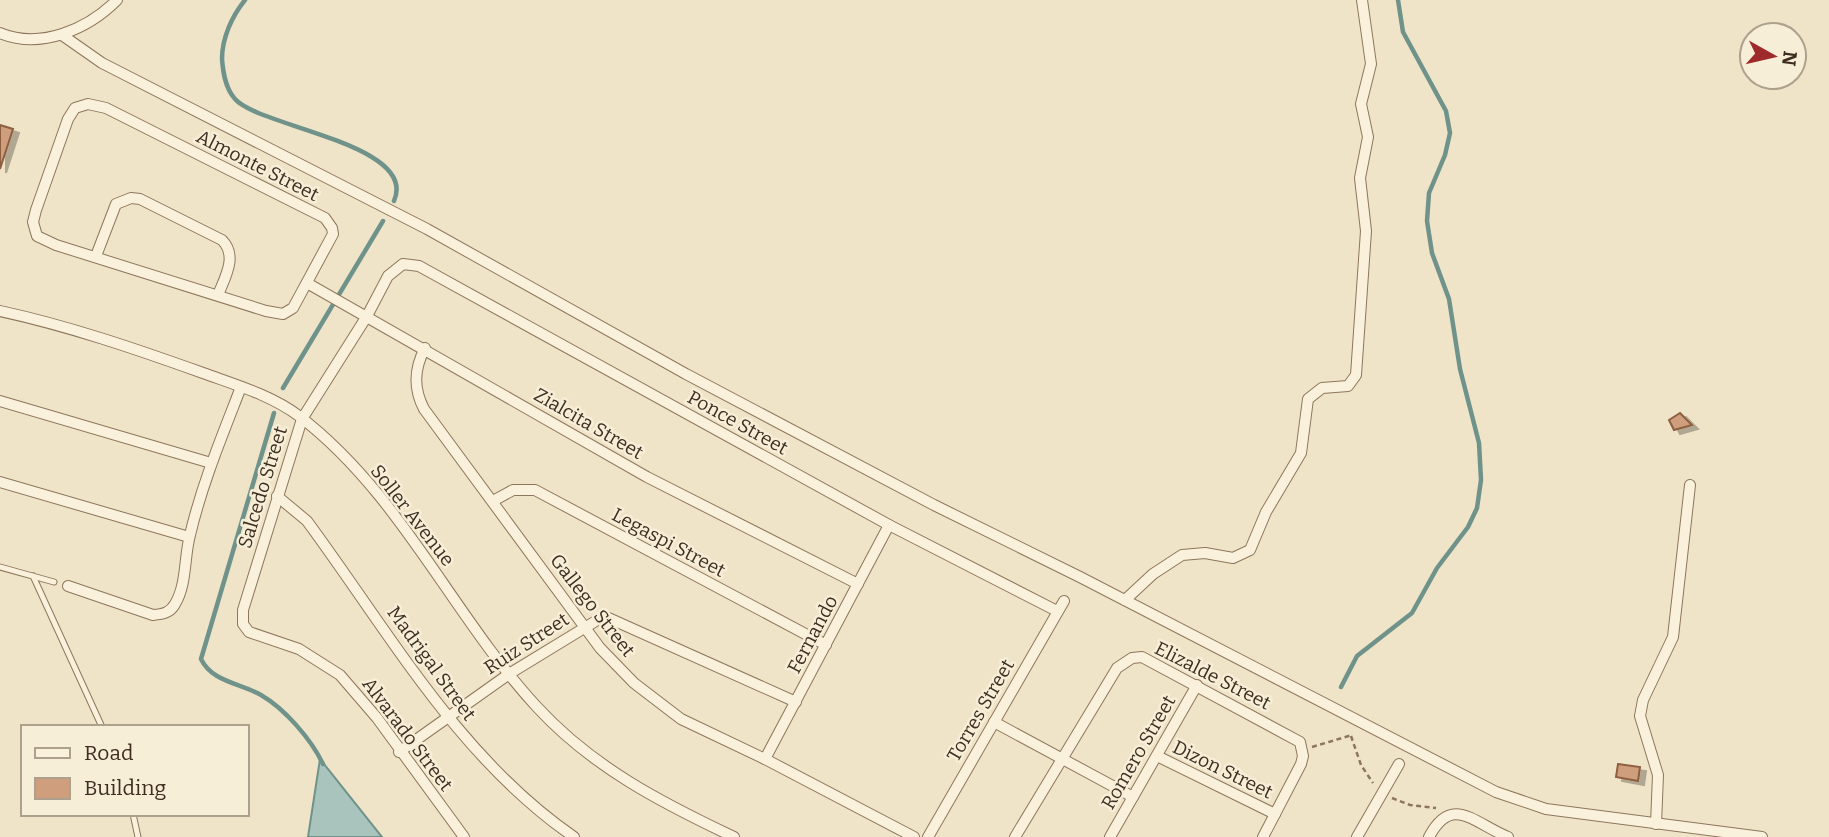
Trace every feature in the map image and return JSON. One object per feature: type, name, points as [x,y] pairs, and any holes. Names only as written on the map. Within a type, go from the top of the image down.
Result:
[{"type":"street","points":[[0,33],[28,40],[62,34],[81,26],[117,0]]},
{"type":"street","points":[[1125,600],[1153,574],[1182,555],[1205,553],[1233,558],[1250,550],[1266,512],[1301,453],[1308,399],[1322,388],[1348,387],[1356,375],[1366,231],[1360,178],[1368,137],[1361,104],[1371,64],[1362,0]]},
{"type":"street","points":[[62,34],[102,63],[427,229],[686,374],[934,505],[1513,799],[1546,809],[1762,837]]},
{"type":"street","name":"Almonte Street","points":[[88,104],[106,108],[325,218],[332,228],[332,234],[293,308],[283,314],[96,256],[44,240],[37,236],[33,222],[68,119],[75,108],[88,104]]},
{"type":"street","points":[[96,256],[116,204],[131,198],[140,199],[222,240],[229,247],[230,264],[218,295]]},
{"type":"street","name":"Salcedo Street","points":[[243,624],[243,610],[302,419],[367,316],[388,276],[403,264]]},
{"type":"street","name":"Ponce Street","points":[[403,264],[419,266],[889,525],[1061,606]]},
{"type":"street","name":"Zialcita Street","points":[[307,283],[647,477],[858,584]]},
{"type":"street","name":"Soller Avenue","points":[[0,311],[91,335],[241,387],[272,400],[302,419],[372,486],[509,674],[538,708],[606,767],[639,790],[734,837]]},
{"type":"street","name":"Gallego Street","points":[[425,348],[416,376],[420,402],[614,663],[659,704],[681,719],[765,759],[914,837]]},
{"type":"street","points":[[68,586],[141,612],[165,614],[174,606],[180,593],[189,537],[211,463],[241,387]]},
{"type":"street","points":[[0,401],[211,463]]},
{"type":"street","points":[[0,482],[189,537]]},
{"type":"street","points":[[1656,824],[1660,789],[1640,716],[1643,700],[1673,637],[1690,485]]},
{"type":"street","name":"Legaspi Street","points":[[493,501],[513,490],[535,491],[826,645]]},
{"type":"street","name":"Madrigal Street","points":[[277,496],[307,522],[448,717],[479,755],[549,820],[574,837]]},
{"type":"street","name":"Fernando","points":[[765,759],[889,525]]},
{"type":"street","name":"Torres Street","points":[[928,837],[1061,606]]},
{"type":"street","name":"Ruiz Street","points":[[399,752],[509,674],[598,617],[612,617],[796,702]]},
{"type":"street","name":"Alvarado Street","points":[[243,624],[249,632],[310,654],[340,675],[377,718],[399,752],[464,837]]},
{"type":"street","name":"Elizalde Street","points":[[1015,837],[1124,662],[1132,657],[1152,660],[1295,739],[1303,749]]},
{"type":"street","name":"Romero Street","points":[[1110,837],[1197,685]]},
{"type":"street","points":[[994,722],[1133,797]]},
{"type":"street","points":[[1262,837],[1301,764],[1303,749]]},
{"type":"street","name":"Dizon Street","points":[[1157,756],[1275,814]]},
{"type":"street","points":[[1357,837],[1399,764]]},
{"type":"street","points":[[1429,837],[1443,816],[1452,813],[1467,816],[1508,837]]},
{"type":"lane","points":[[0,567],[54,582]]},
{"type":"lane","points":[[33,576],[101,725]]},
{"type":"lane","points":[[133,816],[138,837]]},
{"type":"path","points":[[1303,749],[1351,736]]},
{"type":"water","points":[[320,759],[382,837],[308,837]]},
{"type":"building","points":[[0,125],[13,129],[0,169]]},
{"type":"building","points":[[1680,413],[1692,425],[1674,430],[1669,420]]},
{"type":"building","points":[[1618,764],[1640,767],[1638,781],[1616,777]]},
{"type":"waterway","points":[[245,0],[229,28],[222,51],[224,74],[232,95],[250,109],[333,139],[361,151],[383,165],[395,181],[394,201]]},
{"type":"waterway","points":[[1341,687],[1357,656],[1412,613],[1437,568],[1468,527],[1477,508],[1481,480],[1479,443],[1460,369],[1449,299],[1432,253],[1427,221],[1429,193],[1445,155],[1450,133],[1446,111],[1403,32],[1398,0]]},
{"type":"waterway","points":[[283,388],[383,221]]},
{"type":"waterway","points":[[274,413],[201,659],[212,673],[261,695],[279,708],[304,735],[323,764]]}]
